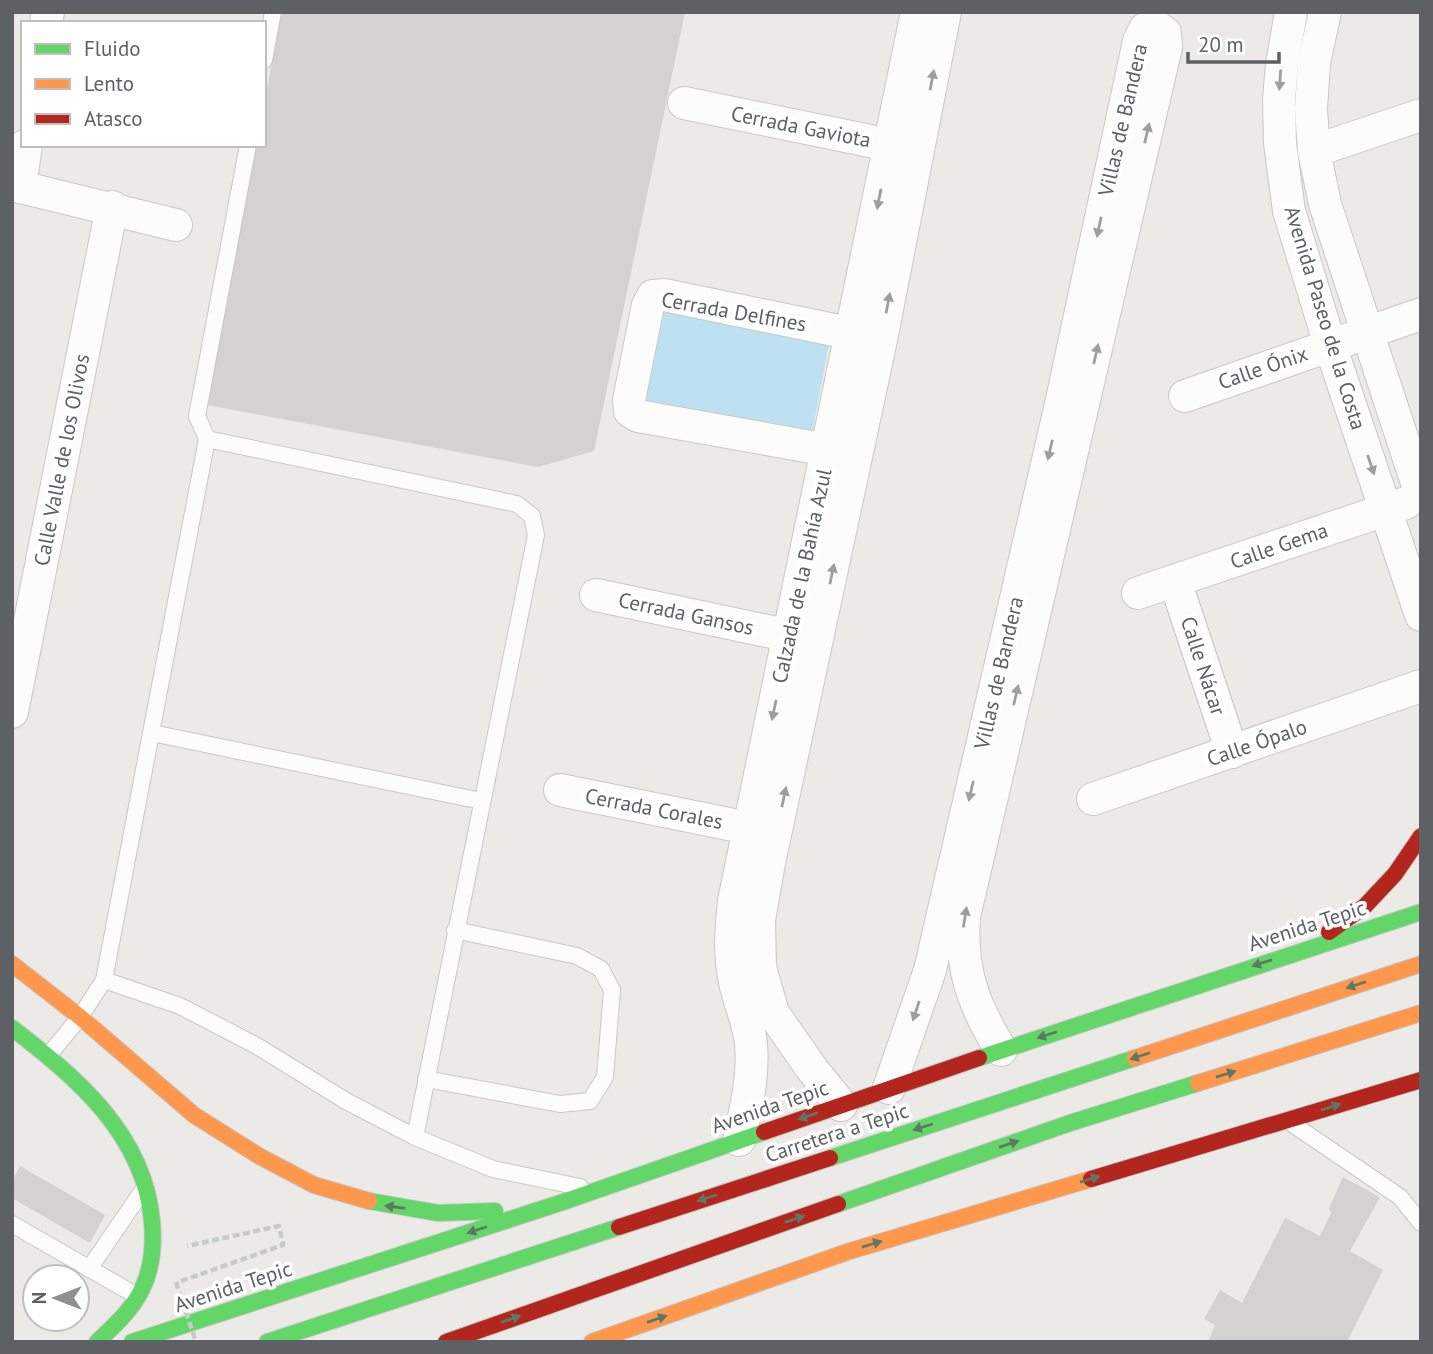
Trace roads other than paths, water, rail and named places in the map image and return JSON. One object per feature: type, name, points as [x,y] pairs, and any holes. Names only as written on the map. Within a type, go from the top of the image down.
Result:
[{"type":"main road","points":[[1309,947],[1365,906],[1395,874],[1421,836]]},
{"type":"main road","name":"Avenida Tepic","points":[[132,1342],[596,1191],[1001,1050],[1421,912]]},
{"type":"main road","points":[[12,964],[80,1017],[194,1115],[259,1156],[314,1185],[383,1205],[438,1213],[491,1212],[560,1203]]},
{"type":"main road","name":"Carretera a Tepic","points":[[267,1342],[1421,964]]},
{"type":"main road","points":[[446,1342],[1060,1126],[1421,1013]]},
{"type":"main road","points":[[12,1028],[48,1056],[99,1103],[123,1138],[146,1185],[154,1233],[146,1281],[116,1324],[97,1342]]},
{"type":"main road","points":[[592,1342],[850,1251],[1421,1080]]},
{"type":"street","name":"Calzada de la Bahía Azul","points":[[739,1140],[751,1083],[751,1046],[760,1018],[762,831],[867,337],[904,148],[917,12]]},
{"type":"street","name":"Calzada de la Bahía Azul","points":[[904,148],[945,12]]},
{"type":"street","name":"Avenida Paseo de la Costa","points":[[1291,12],[1282,64],[1280,143],[1289,211],[1330,345],[1421,615]]},
{"type":"street","name":"Avenida Paseo de la Costa","points":[[1325,12],[1314,63],[1311,109],[1314,151],[1325,204],[1421,497]]},
{"type":"street","name":"Villas de Bandera","points":[[889,1088],[930,970],[1072,406],[1166,47],[1165,33],[1156,26],[1145,30],[1139,41],[1072,406],[964,918],[962,941],[965,970],[987,1027],[1001,1050]]},
{"type":"street","name":"Cerrada Gaviota","points":[[684,103],[904,148]]},
{"type":"street","points":[[1314,151],[1421,115]]},
{"type":"street","points":[[26,147],[16,186],[177,225]]},
{"type":"street","name":"Calle Valle de los Olivos","points":[[12,712],[112,208]]},
{"type":"street","name":"Cerrada Delfines","points":[[828,450],[638,416],[630,411],[629,400],[648,304],[653,296],[664,295],[867,337]]},
{"type":"street","name":"Calle Ónix","points":[[1185,396],[1421,314]]},
{"type":"street","name":"Calzada de la Bahía Azul","points":[[804,639],[828,450],[867,337]]},
{"type":"street","name":"Calle Gema","points":[[1139,593],[1421,497]]},
{"type":"street","name":"Calle Nácar","points":[[1175,581],[1231,752]]},
{"type":"street","name":"Cerrada Gansos","points":[[596,595],[804,639]]},
{"type":"street","name":"Calle Ópalo","points":[[1093,799],[1421,686]]},
{"type":"street","name":"Cerrada Corales","points":[[560,790],[762,831]]},
{"type":"street","points":[[930,970],[965,970]]},
{"type":"street","name":"Calzada de la Bahía Azul","points":[[760,1018],[812,1069],[841,1105]]},
{"type":"lane","points":[[266,49],[273,12]]},
{"type":"lane","points":[[48,1056],[80,1017],[104,980],[207,439],[197,416],[248,147]]},
{"type":"lane","points":[[207,439],[517,504],[532,516],[536,535],[415,1137]]},
{"type":"lane","points":[[152,733],[481,801]]},
{"type":"lane","points":[[426,1079],[560,1104],[590,1101],[605,1077],[612,990],[601,969],[577,956],[455,930]]},
{"type":"lane","points":[[104,980],[180,1006],[257,1046],[346,1101],[415,1137],[493,1169],[596,1191]]},
{"type":"lane","points":[[1286,1120],[1400,1197],[1421,1223]]},
{"type":"lane","points":[[91,1266],[146,1185]]},
{"type":"lane","points":[[12,1224],[79,1263]]},
{"type":"lane","points":[[91,1270],[136,1296]]},
{"type":"water","points":[[664,306],[830,338],[812,434],[643,403]]}]
